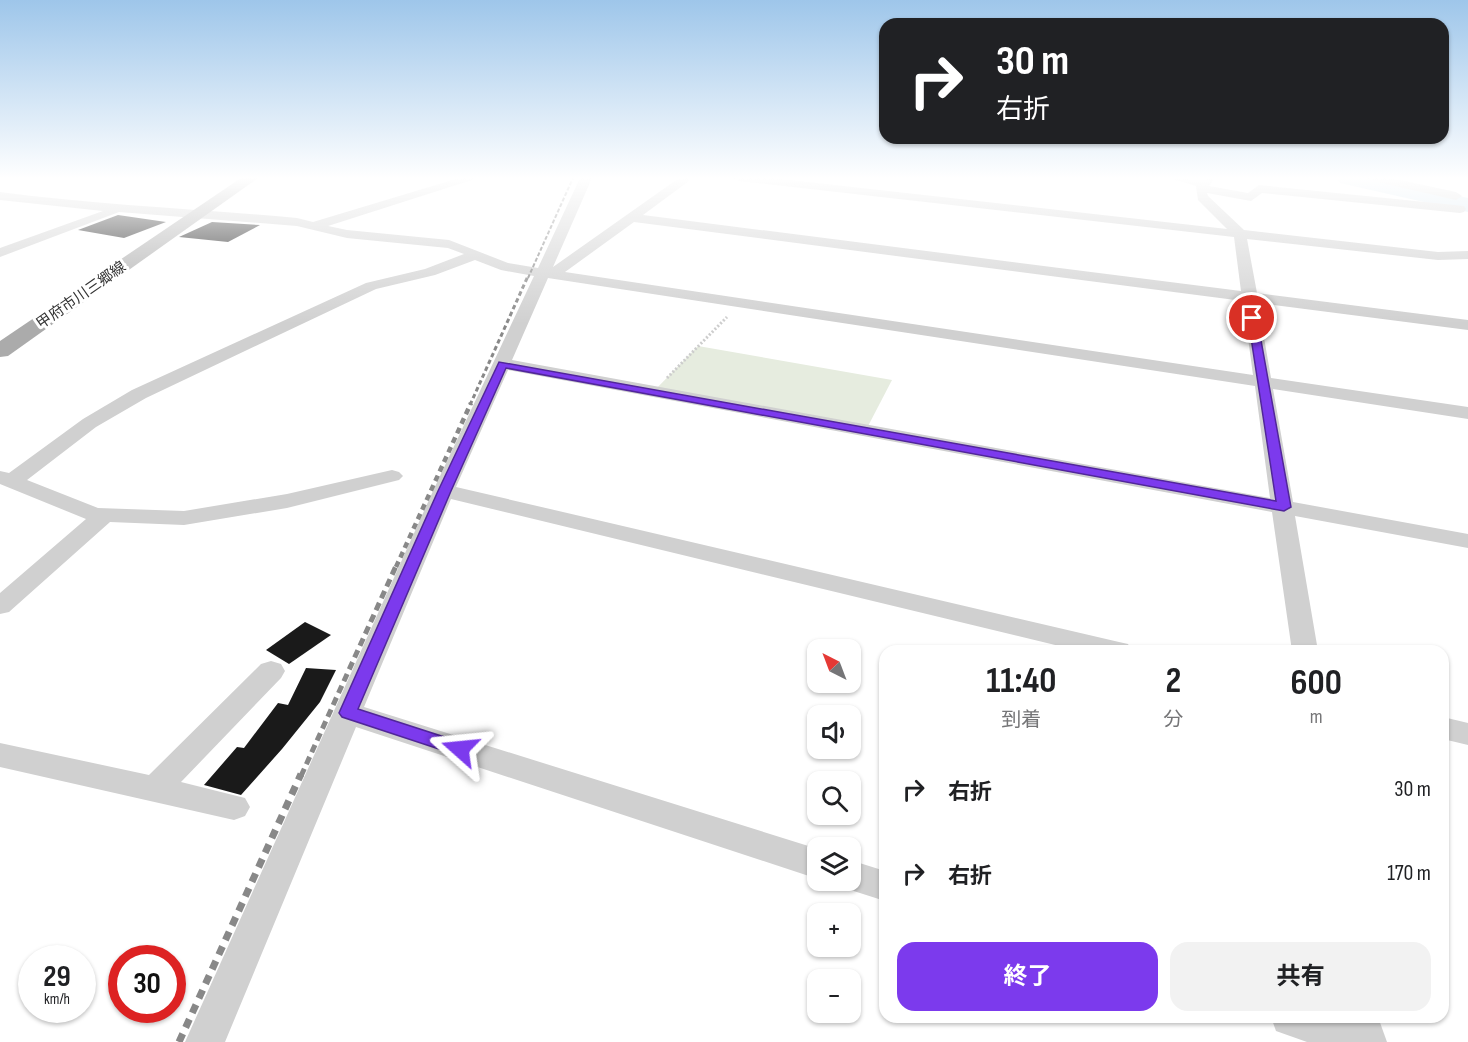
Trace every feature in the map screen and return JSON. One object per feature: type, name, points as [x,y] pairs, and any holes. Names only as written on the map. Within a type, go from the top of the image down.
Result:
[{"type":"main road","name":"甲府市川三郷線","points":[[0,351],[180,227]]},
{"type":"street","points":[[0,253],[72,227]]},
{"type":"street","points":[[320,227],[347,234],[449,244],[462,247],[506,267],[1468,413]]},
{"type":"street","points":[[205,1042],[444,491],[548,273],[567,227]]},
{"type":"street","points":[[548,273],[620,227]]},
{"type":"street","points":[[700,227],[1468,325]]},
{"type":"street","points":[[1174,227],[1438,256],[1468,255]]},
{"type":"street","points":[[1233,227],[1240,234],[1304,645]]},
{"type":"street","points":[[6,479],[110,409],[140,394],[371,286],[419,275],[476,255]]},
{"type":"street","points":[[503,364],[1468,541]]},
{"type":"street","points":[[6,479],[95,515],[184,518],[287,501],[392,476]]},
{"type":"street","points":[[444,491],[1094,645]]},
{"type":"street","points":[[0,606],[105,515]]},
{"type":"street","points":[[154,790],[272,671]]},
{"type":"street","points":[[348,713],[807,860]]},
{"type":"street","points":[[1449,729],[1468,734]]},
{"type":"street","points":[[0,756],[234,807]]},
{"type":"street","points":[[861,878],[879,884]]},
{"type":"street","points":[[1314,1023],[1363,1035]]},
{"type":"path","points":[[653,392],[741,303]]},
{"type":"shaded area","points":[[698,346],[892,380],[866,430],[653,392]]},
{"type":"building","points":[[87,227],[154,227],[124,238],[78,230]]},
{"type":"building","points":[[202,227],[257,227],[228,242],[179,237]]},
{"type":"building","points":[[305,622],[331,635],[289,664],[266,650]]},
{"type":"building","points":[[306,668],[336,670],[320,702],[282,749],[241,795],[204,785],[237,747],[244,748],[278,703],[288,705]]},
{"type":"railway","points":[[528,278],[551,227]]},
{"type":"railway","points":[[470,405],[528,276]]},
{"type":"railway","points":[[396,567],[471,403]]},
{"type":"railway","points":[[301,776],[396,566]]},
{"type":"railway","points":[[179,1042],[301,774]]},
{"type":"route","points":[[460,749],[348,713],[444,491],[503,364],[1284,507],[1252,318]]}]
